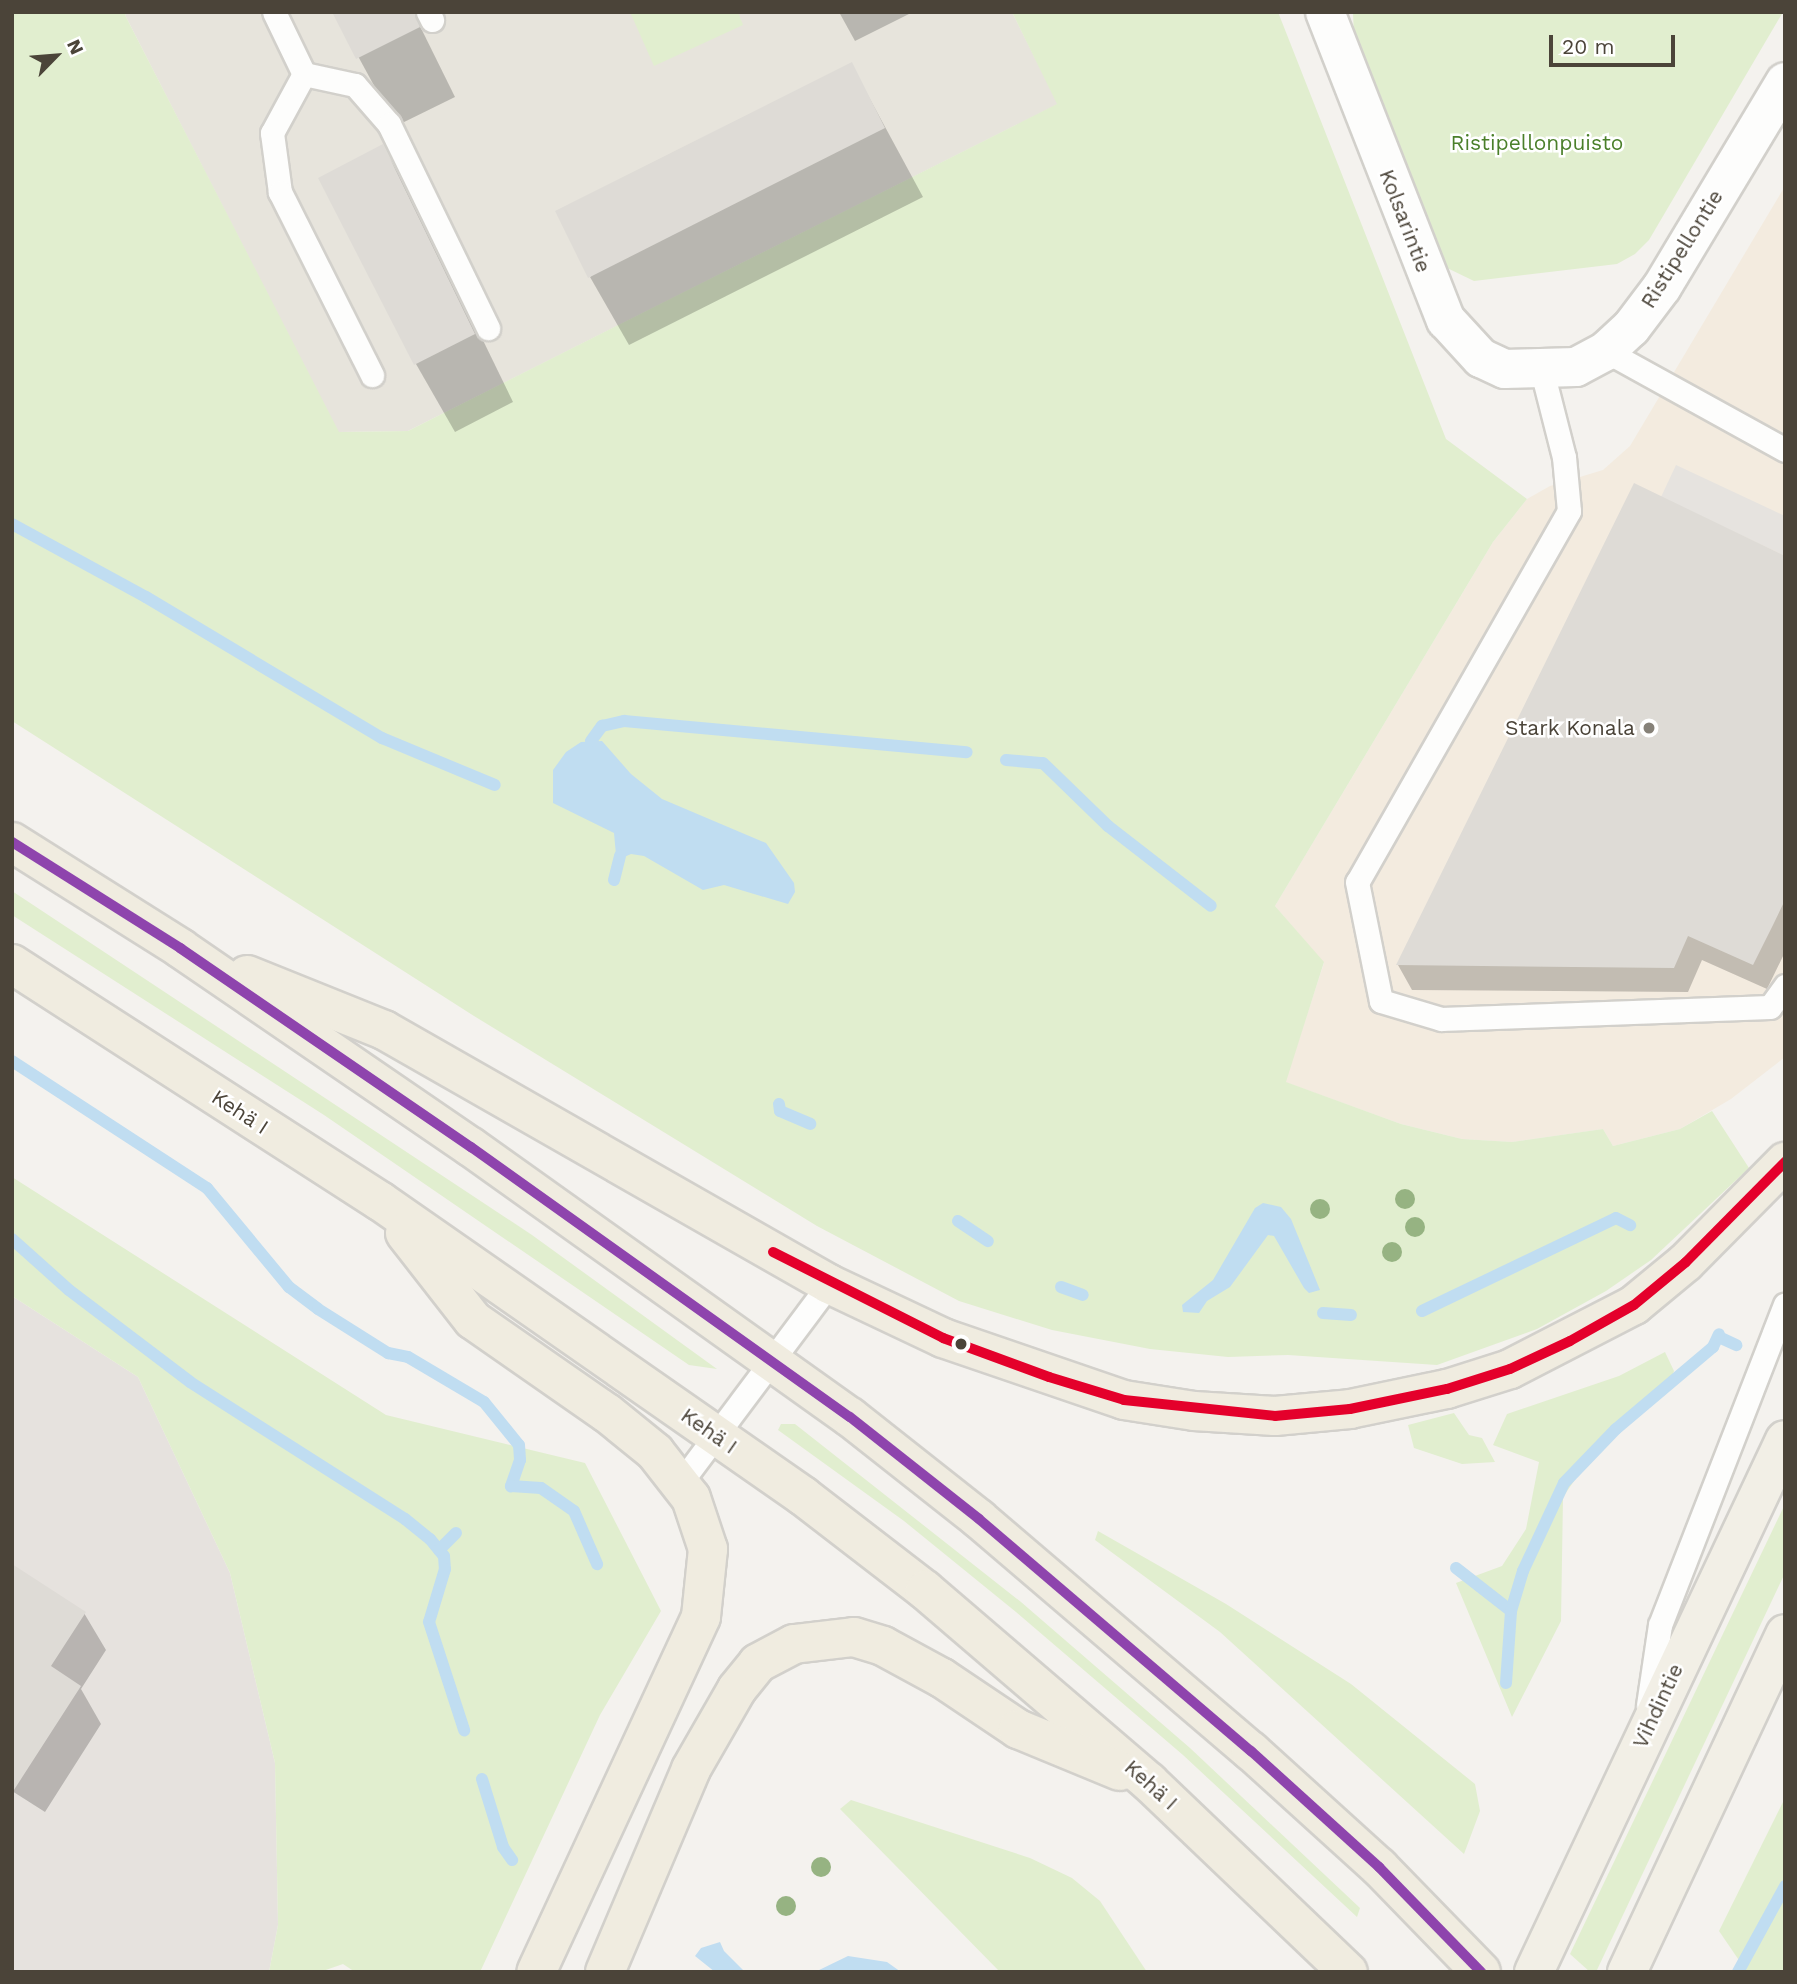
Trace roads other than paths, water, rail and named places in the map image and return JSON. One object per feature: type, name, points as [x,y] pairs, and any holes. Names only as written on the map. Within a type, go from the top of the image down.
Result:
[{"type":"highway","points":[[12,842],[180,948],[771,1359],[979,1519],[1379,1867],[1482,1972]]},
{"type":"highway","points":[[180,948],[384,1030],[829,1284],[943,1338],[1124,1400],[1275,1416],[1350,1409],[1447,1389],[1510,1369],[1634,1305],[1686,1262],[1785,1162]]},
{"type":"highway","name":"Kehä I","points":[[12,964],[380,1201],[803,1496],[925,1590],[1149,1782],[1342,1966]]},
{"type":"highway","points":[[380,1201],[473,1320],[607,1413],[654,1452],[681,1482],[699,1514],[708,1549],[701,1617],[536,1972]]},
{"type":"highway","points":[[605,1972],[704,1746],[758,1664],[794,1644],[854,1637],[883,1646],[942,1678],[1018,1729],[1149,1782]]},
{"type":"main road","name":"Vihdintie","points":[[1534,1972],[1643,1736],[1785,1440]]},
{"type":"main road","points":[[1627,1972],[1785,1634]]},
{"type":"street","name":"Kolsarintie","points":[[1325,12],[1446,320],[1481,359],[1505,369],[1542,371]]},
{"type":"street","name":"Ristipellontie","points":[[1542,371],[1576,366],[1606,351],[1632,328],[1661,287],[1785,82]]},
{"type":"lane","points":[[274,12],[304,74]]},
{"type":"lane","points":[[304,74],[355,85],[389,124],[488,328]]},
{"type":"lane","points":[[304,74],[272,133],[280,192],[372,374]]},
{"type":"lane","points":[[1606,351],[1785,450]]},
{"type":"lane","points":[[1542,371],[1564,457],[1569,511],[1357,882],[1381,1001],[1441,1019],[1770,1007],[1785,986]]},
{"type":"lane","points":[[681,1482],[714,1434],[829,1284]]},
{"type":"lane","points":[[1643,1736],[1660,1625],[1785,1306]]},
{"type":"water","points":[[602,741],[631,774],[662,799],[766,843],[794,883],[795,892],[788,904],[724,885],[703,890],[644,856],[631,854],[622,858],[616,855],[614,833],[553,803],[553,770],[566,752],[581,742]]},
{"type":"water","points":[[1263,1203],[1281,1207],[1291,1219],[1320,1290],[1309,1293],[1304,1288],[1274,1236],[1268,1235],[1230,1287],[1207,1301],[1199,1313],[1183,1312],[1182,1305],[1213,1280],[1255,1208]]},
{"type":"water","points":[[720,1942],[724,1951],[745,1972],[715,1972],[695,1956],[701,1948]]},
{"type":"water","points":[[848,1956],[887,1962],[901,1972],[815,1972]]},
{"type":"waterway","points":[[12,524],[146,597],[382,738],[495,785]]},
{"type":"waterway","points":[[591,741],[602,726],[624,721],[967,752]]},
{"type":"waterway","points":[[1006,760],[1043,763],[1108,826],[1211,906]]},
{"type":"waterway","points":[[614,880],[620,856]]},
{"type":"waterway","points":[[12,1061],[207,1188],[289,1287],[318,1309],[388,1353],[408,1357],[484,1402],[519,1445],[520,1460],[511,1486],[541,1488],[574,1511],[597,1564]]},
{"type":"waterway","points":[[779,1104],[780,1111],[810,1124]]},
{"type":"waterway","points":[[1422,1311],[1616,1218],[1630,1225]]},
{"type":"waterway","points":[[958,1221],[988,1241]]},
{"type":"waterway","points":[[12,1239],[69,1290],[190,1382],[405,1519],[430,1539],[444,1556],[445,1569],[429,1622],[464,1730]]},
{"type":"waterway","points":[[1061,1287],[1083,1295]]},
{"type":"waterway","points":[[1323,1313],[1351,1315]]},
{"type":"waterway","points":[[1506,1683],[1511,1611],[1523,1571],[1564,1483],[1616,1429],[1713,1347],[1719,1334]]},
{"type":"waterway","points":[[1721,1338],[1736,1345]]},
{"type":"waterway","points":[[439,1550],[456,1533]]},
{"type":"waterway","points":[[1456,1568],[1511,1611]]},
{"type":"waterway","points":[[482,1779],[503,1847],[512,1860]]},
{"type":"waterway","points":[[1738,1972],[1785,1886]]},
{"type":"place","name":"Stark Konala","points":[[1649,728]]},
{"type":"park label","name":"Ristipellonpuisto","points":[[1537,143]]}]
